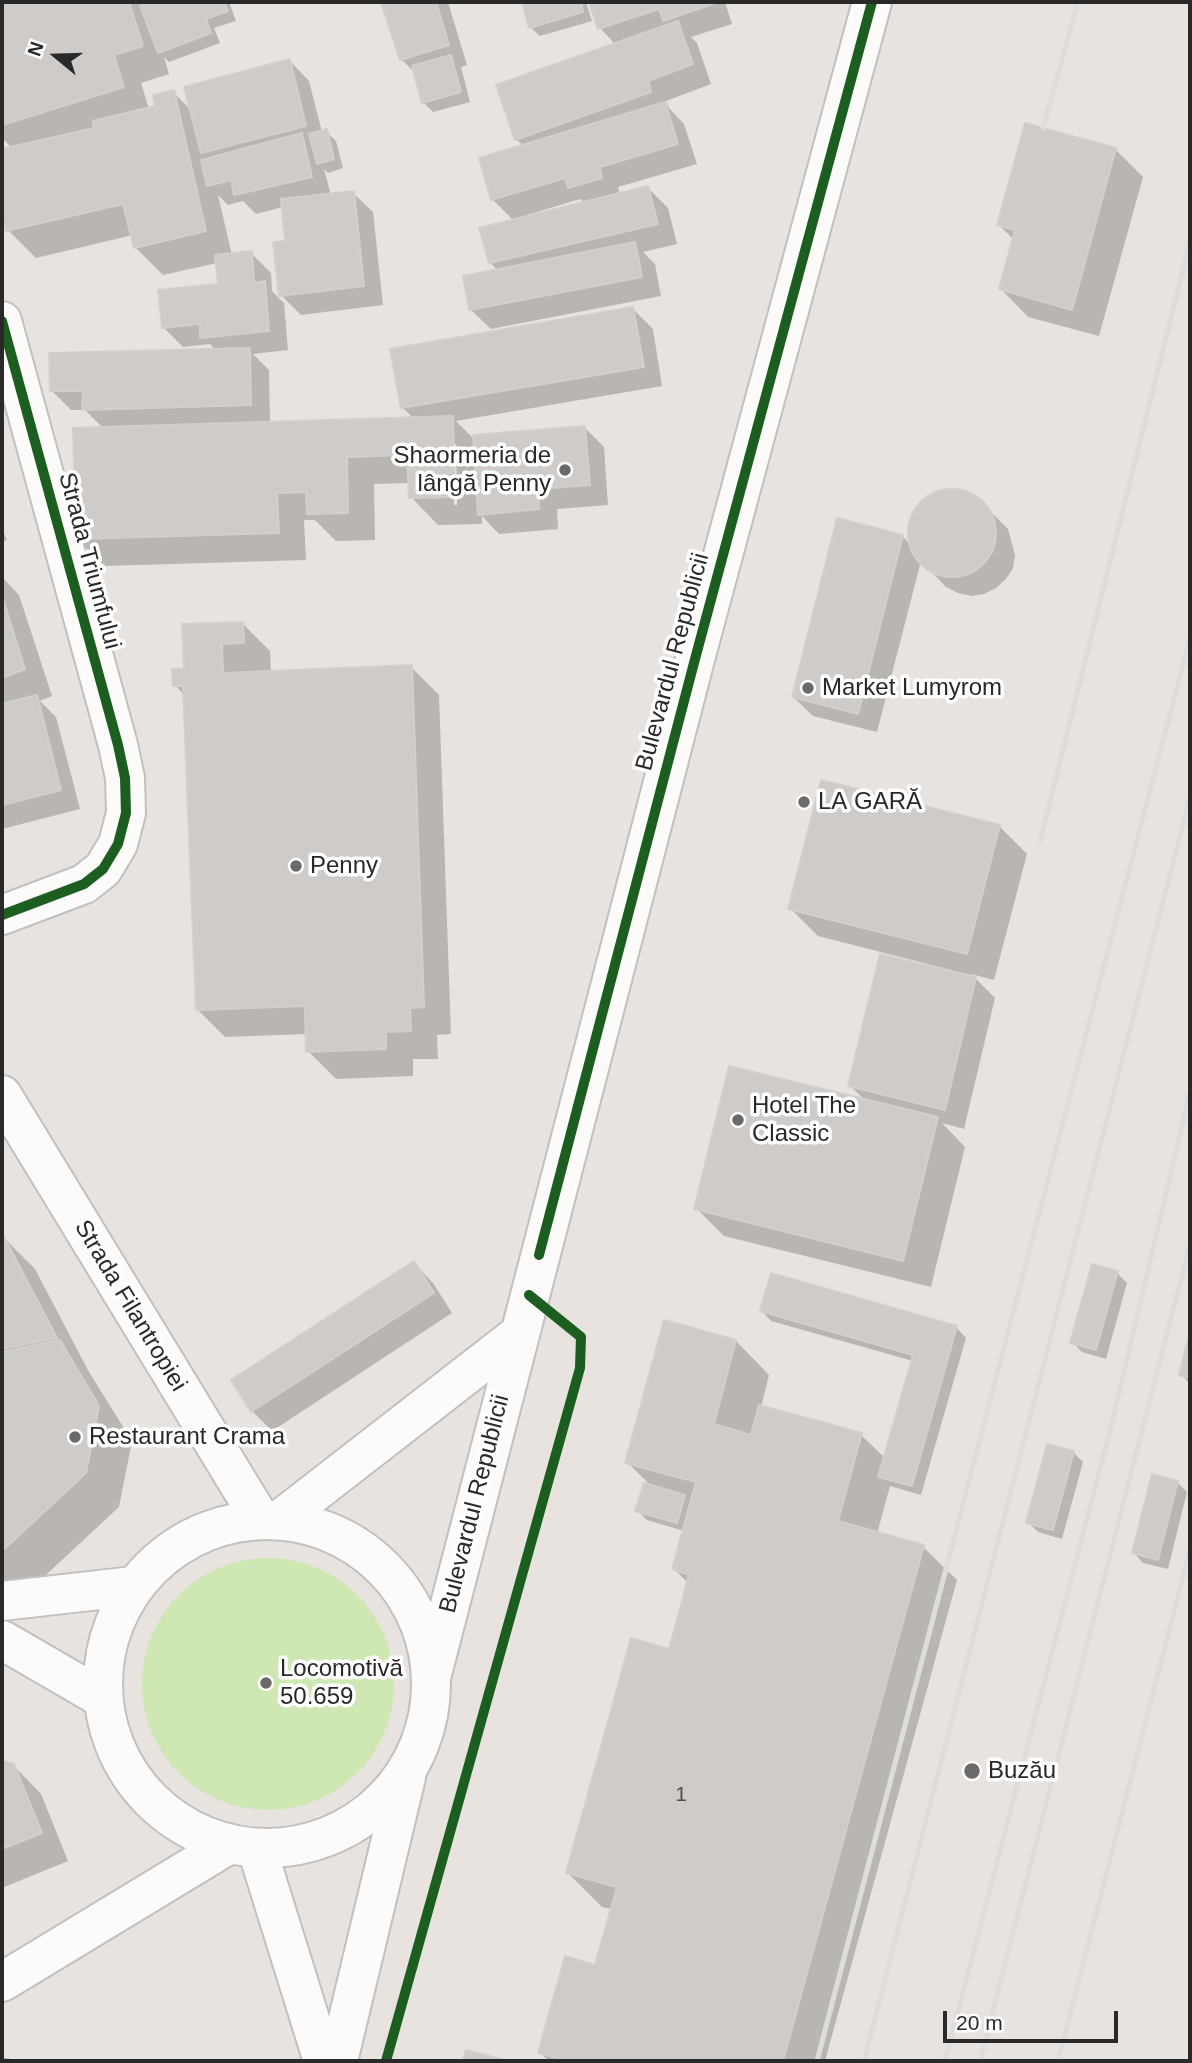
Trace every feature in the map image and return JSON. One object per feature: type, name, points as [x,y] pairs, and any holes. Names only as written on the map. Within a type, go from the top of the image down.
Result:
[{"type":"main road","name":"Bulevardul Republicii","points":[[432,1674],[695,659],[872,2]]},
{"type":"main road","name":"Strada Triumfului","points":[[2,321],[118,745],[125,778],[126,813],[118,844],[103,869],[84,884],[2,915]]},
{"type":"main road","name":"Strada Filantropiei","points":[[2,1095],[271,1518]]},
{"type":"main road","name":"Bulevardul Republicii","points":[[271,1518],[519,1334]]},
{"type":"main road","points":[[338,2061],[407,1772],[427,1725],[432,1674],[418,1617],[386,1568],[338,1534],[271,1518],[211,1528],[168,1551],[134,1586],[115,1620],[104,1658],[102,1698],[111,1738],[129,1775],[156,1806],[189,1830],[243,1847],[302,1846],[343,1831],[379,1806],[407,1772]]},
{"type":"main road","points":[[2,1601],[134,1586]]},
{"type":"main road","points":[[2,1640],[102,1698]]},
{"type":"main road","points":[[2,1982],[243,1847]]},
{"type":"main road","points":[[243,1847],[323,2061]]},
{"type":"green space","points":[[268,1558],[316,1568],[357,1595],[384,1636],[394,1684],[384,1732],[357,1773],[316,1800],[268,1810],[220,1800],[179,1773],[152,1732],[142,1684],[152,1636],[179,1595],[220,1568]]},
{"type":"building","points":[[2,2],[129,2],[143,46],[114,55],[124,87],[2,125]]},
{"type":"building","points":[[151,2],[224,2],[228,11],[206,19],[211,33],[158,53],[140,6]]},
{"type":"building","points":[[381,2],[436,2],[449,45],[400,60]]},
{"type":"building","points":[[522,2],[581,2],[583,12],[529,28]]},
{"type":"building","points":[[589,2],[713,4],[663,21],[659,9],[598,29]]},
{"type":"building","points":[[678,21],[693,64],[648,81],[651,92],[515,140],[496,85]]},
{"type":"building","points":[[451,55],[461,92],[422,103],[412,66]]},
{"type":"building","points":[[290,59],[306,126],[201,153],[184,87]]},
{"type":"building","points":[[174,90],[206,231],[134,248],[123,204],[6,231],[2,211],[2,149],[94,128],[93,121],[155,106],[153,95]]},
{"type":"building","points":[[665,102],[678,144],[600,167],[602,178],[568,188],[565,178],[491,200],[479,158]]},
{"type":"building","points":[[1025,123],[1116,148],[1072,310],[999,289],[1015,230],[997,225]]},
{"type":"building","points":[[327,129],[334,159],[317,164],[309,134]]},
{"type":"building","points":[[302,133],[312,177],[234,195],[231,180],[207,186],[201,160]]},
{"type":"building","points":[[648,186],[658,224],[489,263],[479,228]]},
{"type":"building","points":[[354,191],[364,286],[279,296],[273,242],[285,241],[281,199]]},
{"type":"building","points":[[635,242],[642,277],[469,310],[463,276]]},
{"type":"building","points":[[252,251],[254,283],[265,281],[269,331],[200,338],[200,324],[162,328],[158,290],[218,284],[215,255]]},
{"type":"building","points":[[633,307],[644,367],[401,408],[390,349]]},
{"type":"building","points":[[250,348],[251,405],[82,410],[83,391],[50,391],[49,353]]},
{"type":"building","points":[[453,416],[455,497],[409,498],[407,455],[347,457],[348,513],[307,514],[306,492],[277,493],[279,533],[76,539],[73,428]]},
{"type":"building","points":[[585,426],[590,485],[538,489],[539,509],[478,515],[473,435]]},
{"type":"building","points":[[952,489],[969,493],[983,502],[992,516],[996,533],[992,550],[983,564],[969,573],[952,577],[935,573],[921,564],[912,550],[908,533],[912,516],[921,502],[935,493]]},
{"type":"building","points":[[837,518],[903,535],[858,714],[792,697]]},
{"type":"building","points":[[2,596],[25,669],[2,678]]},
{"type":"building","points":[[243,622],[244,643],[222,644],[223,673],[412,665],[424,1007],[410,1008],[411,1031],[386,1032],[386,1049],[306,1052],[305,1006],[196,1010],[183,686],[173,686],[172,669],[184,669],[182,624]]},
{"type":"building","points":[[37,695],[61,790],[2,805],[2,704]]},
{"type":"building","points":[[821,780],[1000,825],[967,954],[788,909]]},
{"type":"building","points":[[880,954],[976,977],[945,1110],[848,1086]]},
{"type":"building","points":[[729,1066],[938,1117],[903,1261],[694,1209]]},
{"type":"building","points":[[2,1233],[57,1338],[2,1349]]},
{"type":"building","points":[[414,1261],[434,1293],[251,1412],[231,1380]]},
{"type":"building","points":[[1092,1264],[1118,1271],[1096,1350],[1070,1343]]},
{"type":"building","points":[[771,1273],[957,1326],[912,1486],[878,1477],[913,1355],[760,1311]]},
{"type":"building","points":[[664,1320],[736,1340],[714,1424],[751,1435],[759,1405],[862,1433],[838,1521],[924,1545],[783,2061],[568,2061],[538,2053],[565,1956],[595,1965],[617,1887],[566,1873],[631,1638],[669,1649],[689,1575],[672,1569],[696,1482],[625,1463]]},
{"type":"building","points":[[1190,1332],[1190,1378],[1179,1375]]},
{"type":"building","points":[[60,1340],[99,1406],[86,1473],[2,1551],[2,1352]]},
{"type":"building","points":[[1047,1444],[1074,1451],[1053,1530],[1026,1523]]},
{"type":"building","points":[[1152,1474],[1178,1481],[1158,1560],[1132,1553]]},
{"type":"building","points":[[644,1483],[685,1495],[677,1523],[635,1511]]},
{"type":"building","points":[[2,1761],[14,1764],[42,1833],[2,1849]]},
{"type":"building","points":[[466,2050],[508,2061],[463,2061]]},
{"type":"railway","points":[[1043,128],[1078,2]]},
{"type":"railway","points":[[1040,842],[1190,242]]},
{"type":"railway","points":[[817,2061],[1190,638]]},
{"type":"railway","points":[[864,2061],[1190,797]]},
{"type":"railway","points":[[945,2061],[1110,1431],[1190,1092]]},
{"type":"railway","points":[[980,2061],[1190,1244]]},
{"type":"railway","points":[[1058,2061],[1190,1550]]},
{"type":"cycle path","points":[[539,1255],[695,659],[872,2]]},
{"type":"cycle path","points":[[2,321],[118,745],[125,778],[126,813],[118,844],[103,869],[84,884],[2,915]]},
{"type":"cycle path","points":[[386,2061],[580,1368],[581,1337],[529,1295]]},
{"type":"place","name":"Shaormeria de lângă Penny","points":[[565,470]]},
{"type":"place","name":"Market Lumyrom","points":[[808,688]]},
{"type":"place","name":"LA GARĂ","points":[[804,802]]},
{"type":"place","name":"Penny","points":[[296,866]]},
{"type":"place","name":"Hotel The Classic","points":[[738,1120]]},
{"type":"place","name":"Restaurant Crama","points":[[75,1437]]},
{"type":"place","name":"Locomotivă 50.659","points":[[266,1683]]},
{"type":"place","name":"Buzău","points":[[972,1771]]}]
